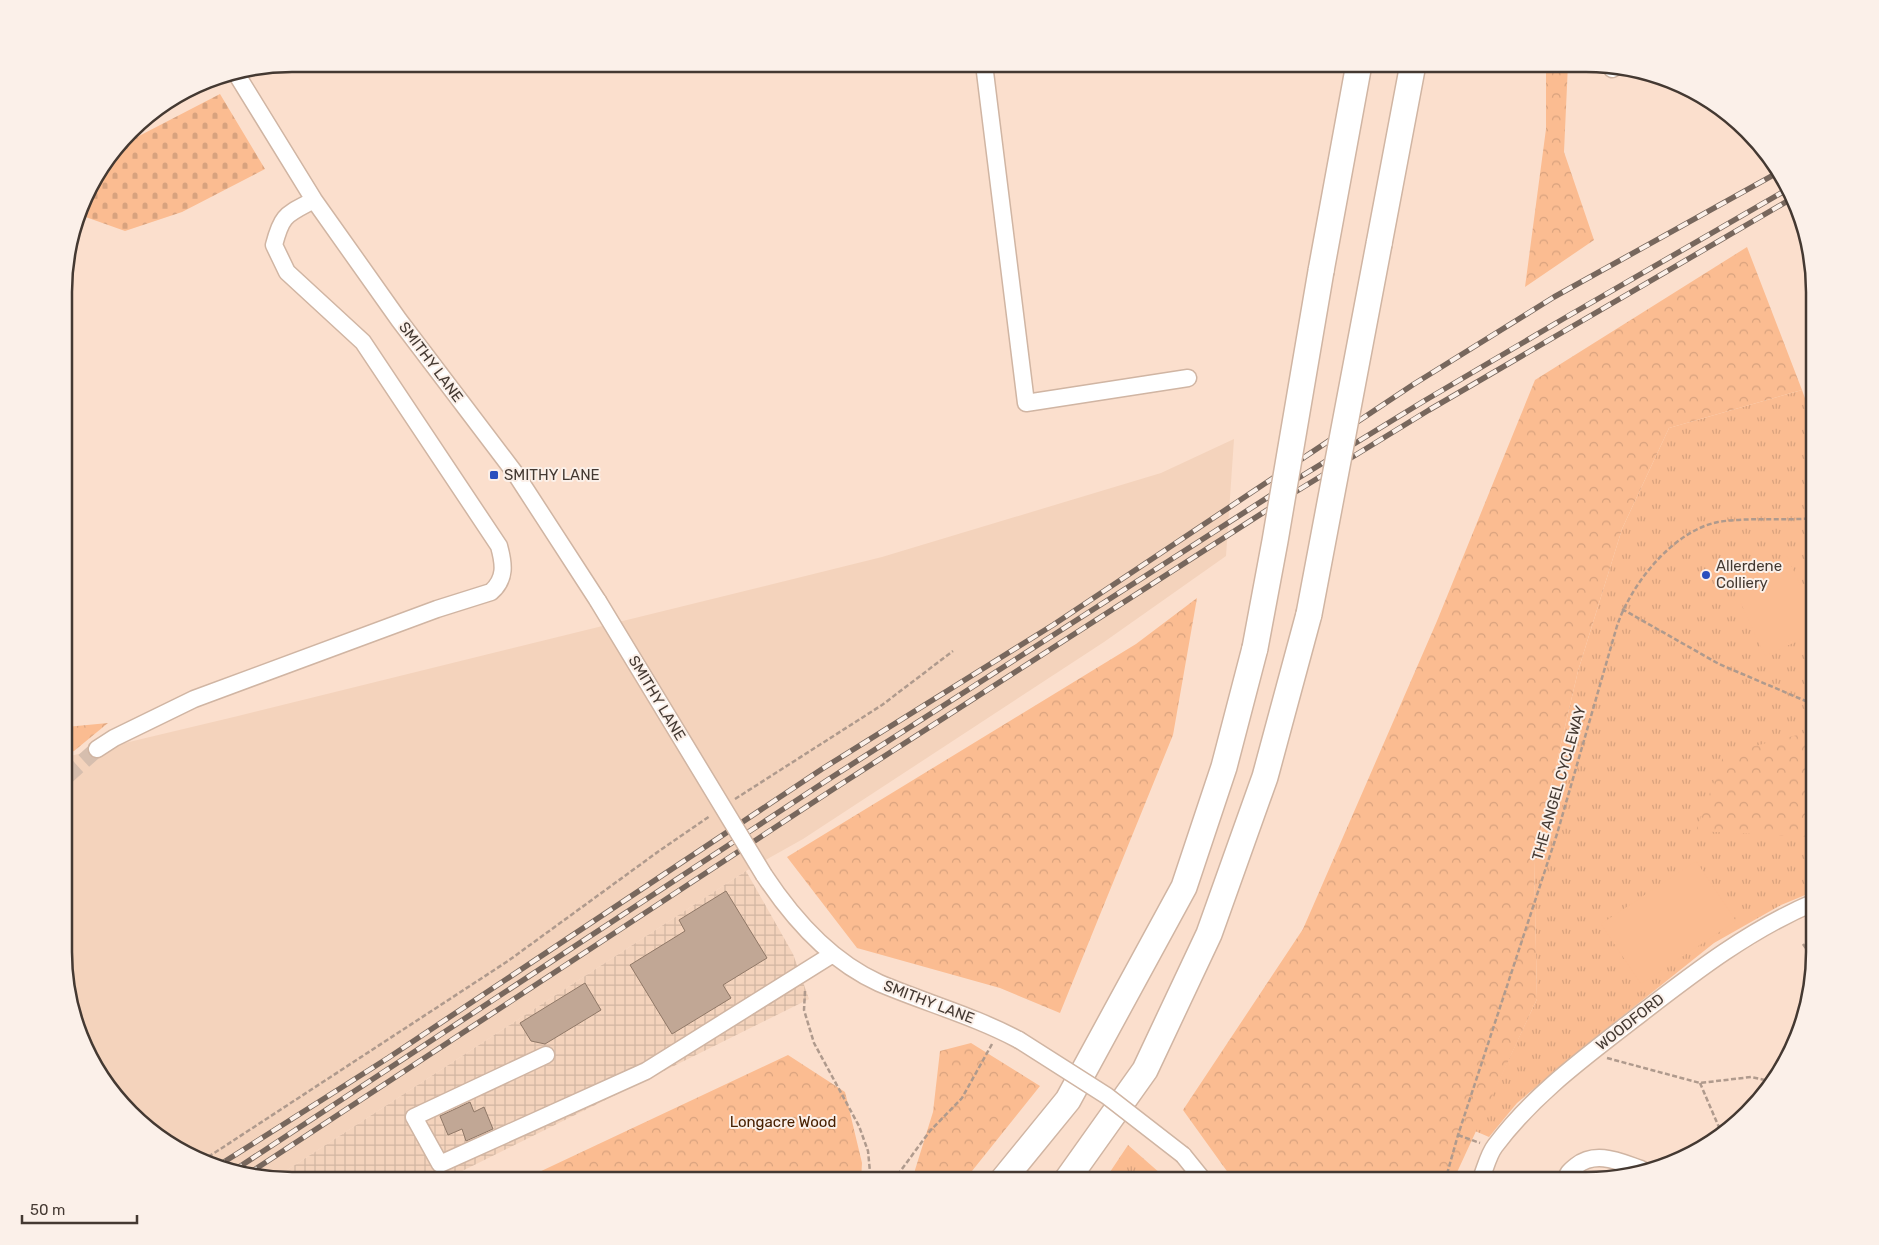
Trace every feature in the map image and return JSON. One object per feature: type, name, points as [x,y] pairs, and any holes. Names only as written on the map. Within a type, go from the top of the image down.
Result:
[{"type":"highway","points":[[1009,1172],[1068,1100],[1184,887],[1224,767],[1255,648],[1358,72]]},
{"type":"highway","points":[[1072,1172],[1145,1070],[1209,934],[1265,777],[1309,614],[1411,72]]},
{"type":"street","points":[[985,72],[1026,403],[1188,378]]},
{"type":"street","name":"SMITHY LANE","points":[[240,79],[314,200],[399,320],[515,473],[558,537],[764,875],[794,917],[833,954],[878,982],[971,1017],[1020,1040],[1107,1096],[1183,1155],[1197,1172]]},
{"type":"street","points":[[97,749],[114,738],[194,699],[438,609],[491,592],[497,586],[504,573],[504,561],[499,546],[363,342],[287,272],[274,245],[279,225],[287,215],[314,200]]},
{"type":"street","name":"WOODFORD","points":[[1484,1172],[1493,1148],[1536,1098],[1589,1054],[1728,948],[1771,923],[1806,906]]},
{"type":"street","points":[[546,1055],[414,1117],[440,1164],[646,1071],[833,954]]},
{"type":"street","points":[[1567,1172],[1582,1161],[1603,1157],[1634,1167]]},
{"type":"path","name":"THE ANGEL CYCLEWAY","points":[[1448,1172],[1557,834],[1622,609],[1639,581],[1663,555],[1694,531],[1718,522],[1806,519]]},
{"type":"path","points":[[1622,609],[1719,664],[1806,701]]},
{"type":"path","points":[[731,802],[882,705],[953,651]]},
{"type":"path","points":[[209,1156],[508,961],[715,812]]},
{"type":"path","points":[[1803,944],[1806,948]]},
{"type":"path","points":[[806,972],[804,1010],[814,1043],[859,1126],[868,1151],[870,1172]]},
{"type":"path","points":[[900,1172],[930,1131],[962,1098],[1000,1030]]},
{"type":"path","points":[[1589,1054],[1700,1082],[1751,1077],[1765,1080]]},
{"type":"path","points":[[1700,1082],[1719,1128]]},
{"type":"path","points":[[1458,1136],[1493,1148]]},
{"type":"shaded area","points":[[1234,439],[1226,556],[1104,642],[803,839],[746,871],[284,1172],[264,1171],[236,1165],[208,1156],[182,1143],[147,1118],[127,1098],[95,1050],[84,1023],[74,981],[72,952],[72,756],[882,557],[1161,473]]},
{"type":"shaded area","points":[[746,871],[793,954],[809,999],[460,1172],[284,1172]]},
{"type":"green space","points":[[1546,72],[1568,72],[1564,152],[1594,240],[1525,287],[1546,129]]},
{"type":"green space","points":[[220,94],[265,169],[182,212],[125,231],[86,217],[102,182],[127,147],[137,137]]},
{"type":"green space","points":[[1747,247],[1802,390],[1669,428],[1622,529],[1578,671],[1534,859],[1537,999],[1457,1172],[1228,1172],[1183,1110],[1303,929],[1437,621],[1535,380]]},
{"type":"green space","points":[[1802,390],[1806,401],[1806,895],[1781,905],[1714,943],[1517,1103],[1489,1137],[1475,1131],[1537,999],[1534,859],[1578,671],[1622,529],[1669,428]]},
{"type":"green space","points":[[1787,556],[1806,598],[1806,637],[1765,656],[1731,582]]},
{"type":"green space","points":[[1197,598],[1173,735],[1060,1013],[1000,988],[857,948],[787,857],[1136,644]]},
{"type":"green space","points":[[108,723],[72,752],[72,726]]},
{"type":"green space","points":[[1806,734],[1806,837],[1696,831],[1724,754]]},
{"type":"green space","points":[[1696,861],[1736,921],[1641,984],[1601,924]]},
{"type":"green space","points":[[971,1043],[1040,1086],[971,1172],[915,1172],[933,1112],[940,1051]]},
{"type":"green space","name":"Longacre Wood","points":[[788,1055],[845,1092],[862,1163],[862,1172],[539,1172]]},
{"type":"green space","points":[[1128,1145],[1159,1172],[1110,1172]]},
{"type":"building","points":[[726,891],[767,958],[723,985],[731,998],[672,1034],[630,965],[685,931],[679,920]]},
{"type":"building","points":[[585,983],[601,1010],[545,1044],[531,1041],[520,1023]]},
{"type":"building","points":[[470,1102],[474,1112],[484,1107],[493,1129],[466,1141],[462,1129],[448,1135],[440,1116]]},
{"type":"tunnel","points":[[72,772],[97,749]]},
{"type":"railway","points":[[224,1162],[388,1058],[822,769],[1053,625],[1414,384],[1554,297],[1773,176]]},
{"type":"railway","points":[[241,1166],[829,779],[1287,485],[1424,401],[1782,192]]},
{"type":"railway","points":[[255,1169],[835,788],[1292,494],[1429,410],[1787,201]]},
{"type":"place","name":"SMITHY LANE","points":[[494,475]]},
{"type":"place","name":"Allerdene Colliery","points":[[1706,575]]}]
